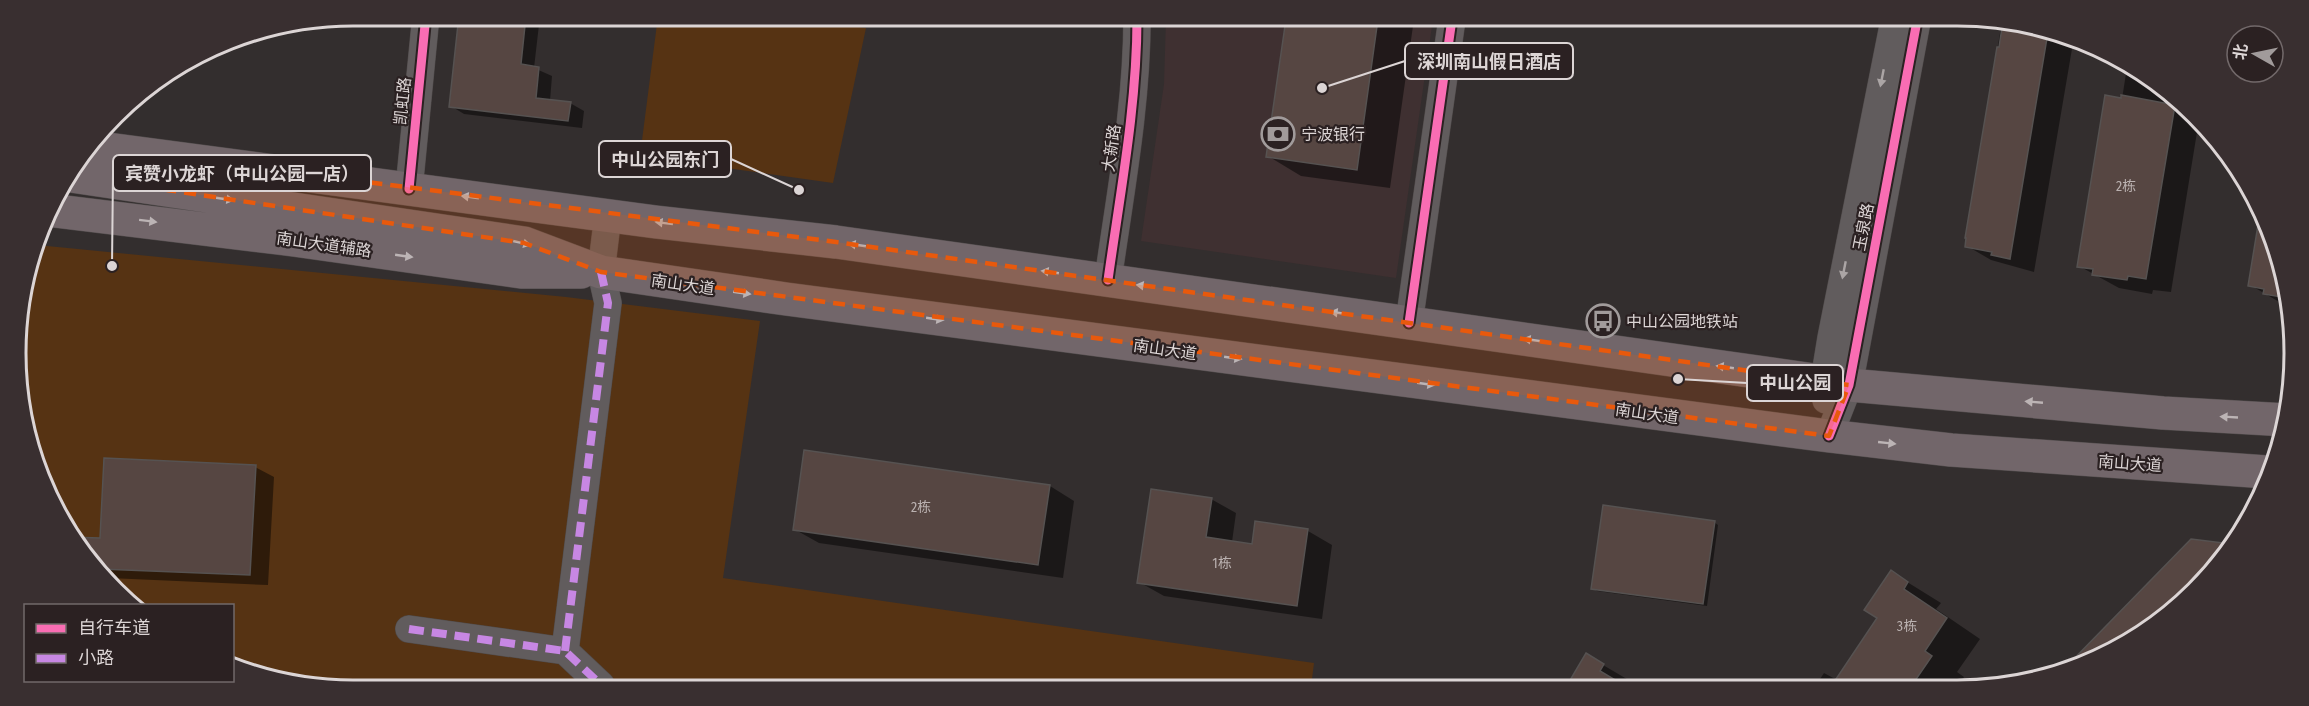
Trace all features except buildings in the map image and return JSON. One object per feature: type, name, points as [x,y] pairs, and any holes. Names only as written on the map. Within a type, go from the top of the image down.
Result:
[{"type":"main road","points":[[108,136],[172,157]]},
{"type":"main road","points":[[98,148],[608,215],[836,242],[1837,383],[2163,413],[2276,419]]},
{"type":"main road","points":[[167,190],[172,157]]},
{"type":"main road","name":"南山大道","points":[[77,177],[524,243],[601,272],[798,301],[1829,436],[1951,450],[2261,472]]},
{"type":"main road","name":"南山大道辅路","points":[[58,211],[261,236],[521,272],[601,272]]},
{"type":"street","name":"凯虹路","points":[[409,189],[425,26]]},
{"type":"street","name":"大新路","points":[[1108,280],[1130,121],[1137,51],[1137,26]]},
{"type":"street","points":[[1409,323],[1451,26]]},
{"type":"street","name":"玉泉路","points":[[1837,383],[1833,326],[1893,26]]},
{"type":"street","name":"玉泉路","points":[[1829,436],[1837,383],[1916,26]]},
{"type":"street","points":[[565,651],[608,303],[601,272],[608,215]]},
{"type":"street","points":[[409,629],[565,651],[596,680]]},
{"type":"highlighted area","points":[[172,157],[836,242],[1849,385],[1829,436],[601,272],[524,243],[167,190]]},
{"type":"shaded area","points":[[657,26],[852,26],[866,28],[833,183],[640,156]]},
{"type":"shaded area","points":[[1166,26],[1432,26],[1396,278],[1141,241],[1164,84]]},
{"type":"shaded area","points":[[44,246],[566,297],[760,321],[723,578],[1314,663],[1312,680],[332,680],[289,674],[248,663],[234,658],[234,604],[143,604],[121,585],[93,552],[59,498],[37,438],[26,374],[28,310],[43,248]]},
{"type":"marked path","points":[[565,651],[608,303],[601,272]]},
{"type":"marked path","points":[[409,629],[565,651],[596,680]]},
{"type":"cycle path","points":[[409,189],[425,26]]},
{"type":"cycle path","points":[[1108,280],[1131,117],[1137,26]]},
{"type":"cycle path","points":[[1409,323],[1451,26]]},
{"type":"cycle path","points":[[1829,436],[1849,385],[1916,26]]},
{"type":"place","name":"深圳南山假日酒店","points":[[1322,88]]},
{"type":"place","name":"宁波银行","points":[[1278,134]]},
{"type":"place","name":"中山公园东门","points":[[799,190]]},
{"type":"place","name":"宾赞小龙虾（中山公园一店）","points":[[112,266]]},
{"type":"place","name":"中山公园地铁站","points":[[1603,321]]},
{"type":"place","name":"中山公园","points":[[1678,379]]}]
